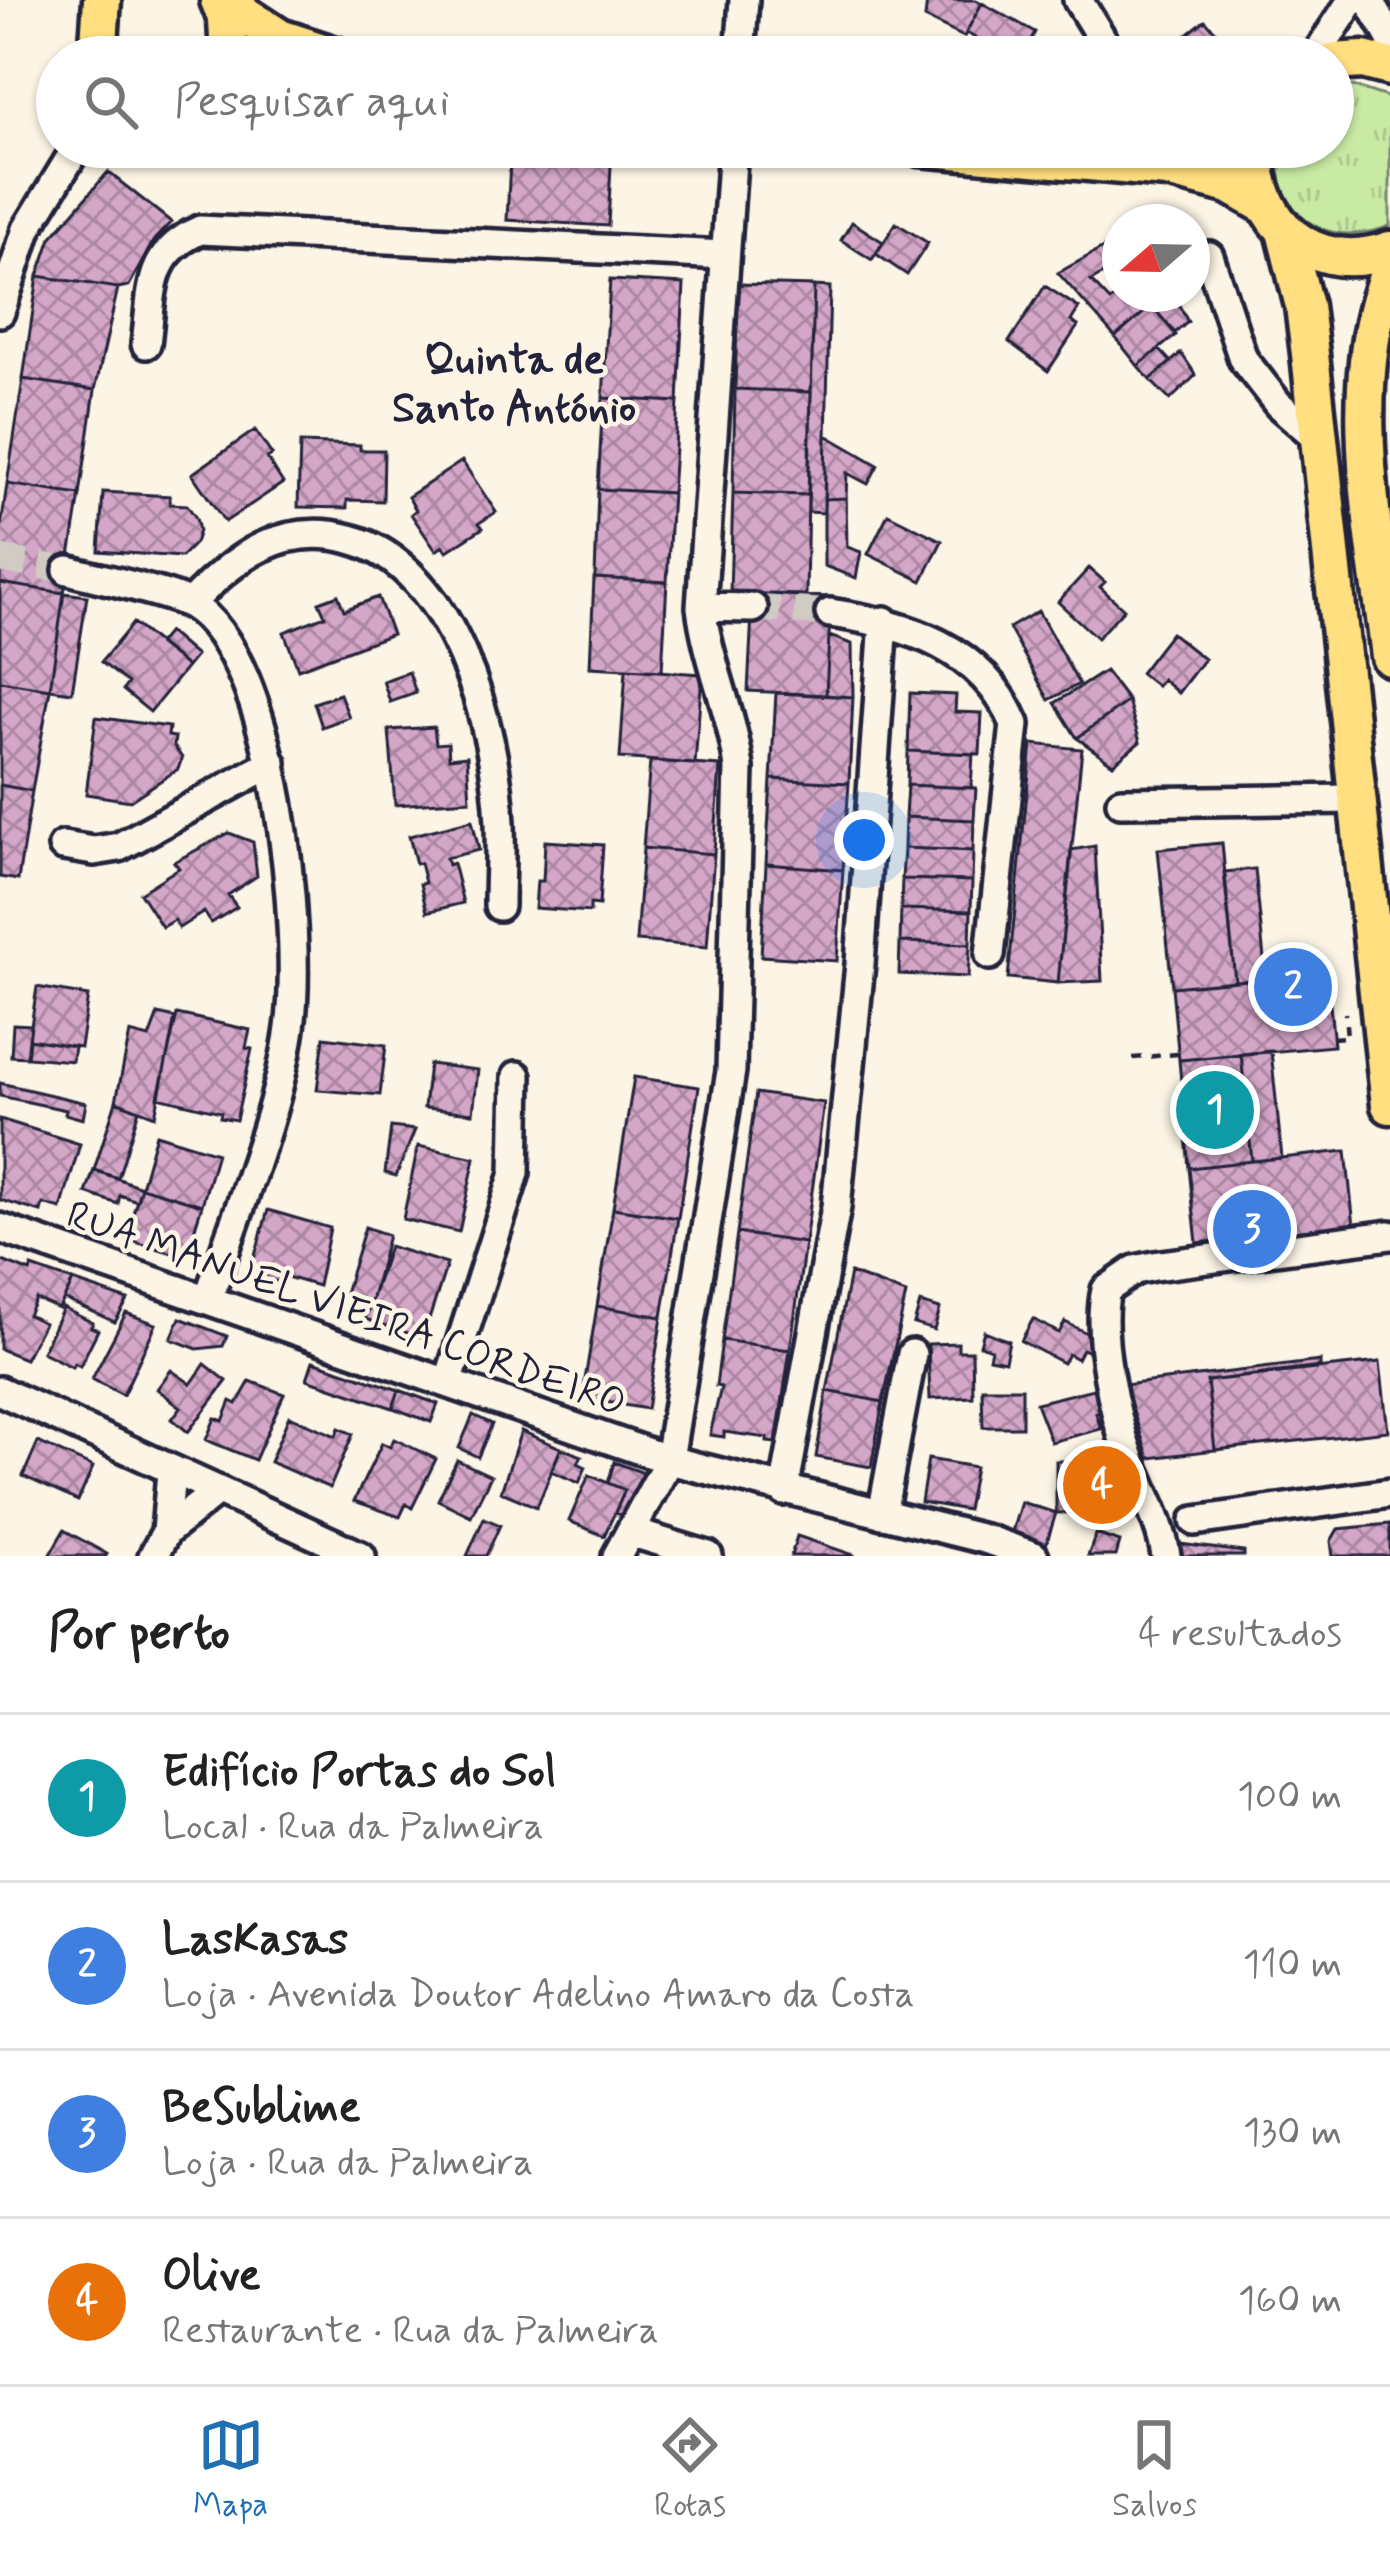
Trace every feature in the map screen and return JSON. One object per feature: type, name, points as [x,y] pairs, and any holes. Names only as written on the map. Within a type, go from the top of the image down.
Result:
[{"type":"main road","points":[[99,36],[102,0]]},
{"type":"main road","points":[[220,0],[228,36]]},
{"type":"main road","points":[[220,0],[277,36]]},
{"type":"main road","points":[[1354,61],[1390,67]]},
{"type":"main road","points":[[1146,168],[1230,185],[1316,251],[1344,258],[1390,250]]},
{"type":"main road","points":[[1256,168],[1304,306],[1390,1105]]},
{"type":"main road","points":[[1390,270],[1372,327],[1364,408],[1390,657]]},
{"type":"street","points":[[741,36],[744,0]]},
{"type":"street","points":[[1078,0],[1100,36]]},
{"type":"street","points":[[1329,36],[1352,0]]},
{"type":"street","points":[[1369,0],[1390,37]]},
{"type":"street","points":[[0,312],[27,230],[68,168]]},
{"type":"street","points":[[708,1556],[624,1544],[669,1460],[731,1071],[739,768],[735,732],[705,639],[701,607],[731,168]]},
{"type":"street","points":[[146,344],[157,266],[169,248],[200,230],[725,256]]},
{"type":"street","points":[[1210,259],[1243,359],[1278,404],[1320,440]]},
{"type":"street","points":[[190,604],[224,568],[265,543],[299,533],[333,535],[370,545],[401,564],[431,597],[474,691],[491,756],[500,820],[499,906]]},
{"type":"street","points":[[68,570],[190,604],[234,651],[262,718],[272,763],[290,907],[290,1028],[255,1157],[208,1300]]},
{"type":"street","points":[[701,607],[753,608]]},
{"type":"street","points":[[830,614],[884,621],[918,633],[973,666],[994,687],[1015,724],[990,955]]},
{"type":"street","points":[[784,1491],[836,1207],[860,964],[884,621]]},
{"type":"street","points":[[63,846],[119,847],[272,763]]},
{"type":"street","points":[[1121,802],[1357,799]]},
{"type":"street","points":[[448,1383],[515,1173],[517,1076]]},
{"type":"street","name":"RUA MANUEL VIEIRA CORDEIRO","points":[[0,1228],[669,1460],[1034,1556]]},
{"type":"street","points":[[1166,1556],[1158,1523],[1128,1456],[1114,1398],[1102,1308],[1106,1290],[1119,1278],[1154,1266],[1390,1235]]},
{"type":"street","points":[[882,1514],[912,1354]]},
{"type":"street","points":[[0,1391],[361,1556]]},
{"type":"street","points":[[159,1544],[170,1471]]},
{"type":"street","points":[[159,1544],[217,1491]]},
{"type":"street","points":[[1195,1521],[1390,1493]]},
{"type":"path","points":[[1333,1038],[1347,1036],[1345,1012]]},
{"type":"path","points":[[1133,1058],[1178,1054]]},
{"type":"green space","points":[[1354,86],[1390,98],[1390,226],[1345,234],[1308,222],[1294,209],[1279,171],[1354,168]]},
{"type":"building","points":[[927,0],[982,3],[965,36],[925,18]]},
{"type":"building","points":[[982,3],[1035,32],[1033,36],[966,33]]},
{"type":"building","points":[[1205,20],[1220,36],[1185,36]]},
{"type":"building","points":[[510,168],[611,168],[608,226],[507,220]]},
{"type":"building","points":[[108,172],[171,222],[154,240],[129,286],[38,276],[51,238]]},
{"type":"building","points":[[852,222],[883,242],[872,260],[841,240]]},
{"type":"building","points":[[896,223],[928,243],[907,275],[876,254]]},
{"type":"building","points":[[1102,249],[1102,274],[1091,281],[1102,293],[1102,312],[1145,312],[1115,337],[1058,273]]},
{"type":"building","points":[[38,276],[118,288],[95,390],[23,379]]},
{"type":"building","points":[[610,280],[684,284],[678,402],[603,398]]},
{"type":"building","points":[[738,284],[814,286],[811,392],[735,389]]},
{"type":"building","points":[[814,286],[830,287],[824,513],[808,512]]},
{"type":"building","points":[[1045,286],[1079,308],[1071,321],[1078,326],[1048,371],[1009,342]]},
{"type":"building","points":[[1145,312],[1157,312],[1176,335],[1138,366],[1115,337]]},
{"type":"building","points":[[1157,312],[1183,312],[1188,322],[1175,333]]},
{"type":"building","points":[[1159,349],[1171,362],[1150,380],[1138,366]]},
{"type":"building","points":[[1181,353],[1196,375],[1170,400],[1150,380]]},
{"type":"building","points":[[23,379],[95,390],[80,495],[7,484]]},
{"type":"building","points":[[735,389],[811,392],[808,495],[733,493]]},
{"type":"building","points":[[603,398],[678,402],[672,493],[598,489]]},
{"type":"building","points":[[255,430],[283,483],[225,522],[192,474]]},
{"type":"building","points":[[826,435],[878,465],[868,484],[847,473],[846,498],[824,499]]},
{"type":"building","points":[[300,443],[384,450],[383,501],[347,500],[347,508],[298,507]]},
{"type":"building","points":[[462,461],[496,512],[479,523],[483,528],[447,551],[443,546],[436,551],[411,514],[416,510],[408,497]]},
{"type":"building","points":[[7,484],[80,495],[64,593],[0,583]]},
{"type":"building","points":[[598,489],[672,493],[667,582],[595,578]]},
{"type":"building","points":[[103,492],[170,496],[170,504],[187,505],[199,531],[195,543],[181,557],[99,551]]},
{"type":"building","points":[[733,493],[808,495],[806,595],[730,593]]},
{"type":"building","points":[[846,498],[847,547],[861,552],[856,578],[824,566],[824,499]]},
{"type":"building","points":[[888,514],[942,541],[922,581],[868,554]]},
{"type":"building","points":[[1089,568],[1105,582],[1100,587],[1124,609],[1097,638],[1058,602]]},
{"type":"building","points":[[594,578],[667,582],[662,671],[590,667]]},
{"type":"building","points":[[0,583],[64,593],[50,689],[0,681]]},
{"type":"building","points":[[64,593],[87,596],[72,692],[50,689]]},
{"type":"building","points":[[753,594],[831,597],[826,695],[748,691]]},
{"type":"building","points":[[338,595],[344,610],[378,597],[392,634],[298,669],[284,632],[325,616],[319,602]]},
{"type":"building","points":[[1038,611],[1079,684],[1049,700],[1009,628]]},
{"type":"building","points":[[133,623],[187,667],[150,712],[123,690],[128,683],[101,662]]},
{"type":"building","points":[[168,632],[196,656],[187,667],[158,644]]},
{"type":"building","points":[[1171,633],[1204,659],[1178,693],[1162,679],[1157,686],[1140,673]]},
{"type":"building","points":[[829,636],[852,644],[853,697],[826,695]]},
{"type":"building","points":[[626,669],[702,674],[695,764],[620,758]]},
{"type":"building","points":[[1105,671],[1128,701],[1077,738],[1055,703]]},
{"type":"building","points":[[409,672],[416,693],[390,702],[383,681]]},
{"type":"building","points":[[0,681],[50,689],[32,791],[0,785]]},
{"type":"building","points":[[776,693],[853,697],[849,783],[771,779]]},
{"type":"building","points":[[910,693],[956,695],[955,712],[982,713],[980,754],[908,751]]},
{"type":"building","points":[[340,694],[349,717],[322,727],[314,703]]},
{"type":"building","points":[[1128,701],[1140,742],[1113,764],[1077,738]]},
{"type":"building","points":[[96,717],[169,727],[168,736],[175,737],[174,746],[182,758],[178,769],[130,801],[86,794]]},
{"type":"building","points":[[434,727],[436,744],[448,743],[449,758],[467,756],[470,800],[395,805],[389,730]]},
{"type":"building","points":[[1032,744],[1082,749],[1058,983],[1008,978]]},
{"type":"building","points":[[908,751],[973,754],[971,788],[907,785]]},
{"type":"building","points":[[650,761],[720,766],[714,854],[643,848]]},
{"type":"building","points":[[771,779],[849,783],[843,870],[766,864]]},
{"type":"building","points":[[0,785],[32,791],[18,880],[0,877]]},
{"type":"building","points":[[907,785],[976,788],[974,820],[905,817]]},
{"type":"building","points":[[905,817],[974,820],[973,851],[904,848]]},
{"type":"building","points":[[472,820],[479,850],[446,858],[448,865],[453,863],[463,903],[427,912],[420,884],[425,883],[409,836]]},
{"type":"building","points":[[229,833],[253,842],[257,876],[228,895],[237,907],[211,923],[204,912],[179,928],[174,920],[162,927],[140,893],[179,868],[174,862]]},
{"type":"building","points":[[545,841],[603,845],[599,905],[590,904],[590,912],[535,908],[537,881],[543,881]]},
{"type":"building","points":[[1222,843],[1235,981],[1172,987],[1158,849]]},
{"type":"building","points":[[1095,846],[1102,981],[1058,983],[1071,850]]},
{"type":"building","points":[[643,848],[714,854],[707,947],[636,941]]},
{"type":"building","points":[[904,848],[973,851],[972,881],[902,879]]},
{"type":"building","points":[[766,864],[843,870],[837,961],[761,956]]},
{"type":"building","points":[[1255,869],[1266,979],[1235,981],[1224,872]]},
{"type":"building","points":[[902,879],[972,881],[971,911],[901,909]]},
{"type":"building","points":[[901,909],[971,911],[970,944],[900,942]]},
{"type":"building","points":[[900,942],[970,944],[968,977],[899,974]]},
{"type":"building","points":[[1327,973],[1334,1046],[1179,1060],[1172,987]]},
{"type":"building","points":[[37,987],[88,996],[80,1047],[29,1039]]},
{"type":"building","points":[[158,1014],[175,1018],[155,1116],[116,1101],[130,1033],[149,1038]]},
{"type":"building","points":[[177,1014],[250,1030],[246,1048],[252,1049],[236,1120],[158,1097]]},
{"type":"building","points":[[13,1024],[31,1025],[27,1057],[11,1056]]},
{"type":"building","points":[[324,1037],[386,1045],[380,1095],[317,1090]]},
{"type":"building","points":[[29,1039],[74,1046],[72,1061],[27,1057]]},
{"type":"building","points":[[1271,1051],[1282,1158],[1252,1161],[1241,1054]]},
{"type":"building","points":[[1241,1054],[1252,1161],[1189,1168],[1179,1060]]},
{"type":"building","points":[[429,1064],[478,1070],[473,1113],[424,1108]]},
{"type":"building","points":[[634,1077],[699,1087],[678,1218],[613,1208]]},
{"type":"building","points":[[0,1083],[86,1103],[83,1119],[65,1114],[66,1110],[0,1096]]},
{"type":"building","points":[[756,1093],[824,1103],[805,1243],[737,1233]]},
{"type":"building","points":[[116,1101],[139,1110],[118,1178],[94,1170]]},
{"type":"building","points":[[0,1119],[80,1144],[61,1209],[43,1204],[41,1212],[0,1200]]},
{"type":"building","points":[[391,1127],[415,1130],[396,1176],[385,1173]]},
{"type":"building","points":[[156,1134],[217,1153],[202,1205],[141,1187]]},
{"type":"building","points":[[418,1146],[475,1158],[459,1232],[403,1219]]},
{"type":"building","points":[[1346,1151],[1354,1226],[1197,1243],[1189,1168]]},
{"type":"building","points":[[94,1170],[141,1187],[137,1201],[120,1195],[118,1204],[86,1193]]},
{"type":"building","points":[[141,1187],[202,1205],[186,1257],[125,1239]]},
{"type":"building","points":[[613,1208],[678,1218],[662,1317],[597,1306]]},
{"type":"building","points":[[268,1210],[330,1228],[318,1286],[280,1275],[278,1282],[250,1273]]},
{"type":"building","points":[[365,1227],[388,1235],[371,1302],[345,1293]]},
{"type":"building","points":[[737,1233],[805,1243],[790,1350],[722,1340]]},
{"type":"building","points":[[389,1246],[447,1264],[423,1338],[365,1319]]},
{"type":"building","points":[[0,1260],[73,1281],[59,1309],[36,1299],[28,1315],[44,1323],[25,1359],[0,1349]]},
{"type":"building","points":[[850,1273],[906,1294],[883,1402],[827,1391]]},
{"type":"building","points":[[73,1281],[128,1300],[115,1322],[64,1299]]},
{"type":"building","points":[[920,1303],[940,1309],[934,1330],[914,1324]]},
{"type":"building","points":[[597,1306],[662,1317],[647,1409],[582,1398]]},
{"type":"building","points":[[63,1308],[98,1330],[80,1366],[74,1363],[72,1367],[42,1352]]},
{"type":"building","points":[[126,1313],[156,1324],[123,1395],[92,1379]]},
{"type":"building","points":[[180,1318],[227,1336],[223,1346],[197,1349],[171,1339]]},
{"type":"building","points":[[1033,1319],[1059,1333],[1065,1322],[1098,1339],[1091,1353],[1082,1349],[1077,1359],[1068,1354],[1063,1363],[1021,1341]]},
{"type":"building","points":[[984,1331],[1009,1341],[1005,1361],[989,1358],[991,1349],[980,1345]]},
{"type":"building","points":[[722,1340],[790,1350],[776,1443],[724,1432],[724,1437],[710,1435],[721,1387],[716,1386]]},
{"type":"building","points":[[958,1343],[958,1351],[972,1351],[973,1397],[930,1399],[928,1344]]},
{"type":"building","points":[[313,1361],[399,1390],[393,1408],[307,1379]]},
{"type":"building","points":[[1320,1361],[1320,1367],[1207,1381],[1215,1450],[1149,1458],[1124,1385]]},
{"type":"building","points":[[1380,1362],[1388,1431],[1215,1450],[1207,1381]]},
{"type":"building","points":[[205,1364],[227,1381],[188,1432],[172,1419],[181,1407],[157,1389],[171,1370],[191,1384]]},
{"type":"building","points":[[250,1381],[284,1394],[255,1460],[206,1440],[215,1418],[223,1421],[231,1401],[237,1404]]},
{"type":"building","points":[[982,1388],[1022,1388],[1022,1427],[983,1427]]},
{"type":"building","points":[[1097,1388],[1103,1411],[1096,1413],[1101,1429],[1051,1442],[1036,1403]]},
{"type":"building","points":[[399,1390],[438,1404],[431,1422],[393,1408]]},
{"type":"building","points":[[827,1391],[883,1402],[871,1467],[816,1457]]},
{"type":"building","points":[[473,1415],[492,1424],[478,1457],[459,1448]]},
{"type":"building","points":[[289,1416],[336,1436],[339,1428],[353,1434],[330,1488],[270,1462]]},
{"type":"building","points":[[521,1431],[561,1448],[537,1507],[501,1492]]},
{"type":"building","points":[[394,1439],[436,1459],[412,1508],[406,1504],[400,1517],[354,1501],[382,1443],[390,1447]]},
{"type":"building","points":[[38,1442],[93,1467],[78,1501],[23,1476]]},
{"type":"building","points":[[561,1448],[582,1456],[578,1463],[586,1467],[579,1483],[551,1471]]},
{"type":"building","points":[[928,1459],[975,1467],[967,1510],[921,1502]]},
{"type":"building","points":[[457,1460],[491,1476],[471,1516],[438,1500]]},
{"type":"building","points":[[1056,1461],[1109,1461],[1110,1512],[1056,1513]]},
{"type":"building","points":[[614,1462],[644,1473],[622,1516],[615,1513],[625,1490],[608,1483]]},
{"type":"building","points":[[589,1475],[625,1490],[604,1536],[569,1521]]},
{"type":"building","points":[[1021,1502],[1056,1513],[1046,1545],[1011,1535]]},
{"type":"building","points":[[484,1518],[500,1525],[486,1556],[467,1556]]},
{"type":"building","points":[[1390,1524],[1390,1556],[1333,1556],[1331,1541],[1338,1529]]},
{"type":"building","points":[[64,1530],[107,1554],[106,1556],[49,1556]]},
{"type":"building","points":[[1096,1534],[1120,1542],[1116,1556],[1088,1556]]},
{"type":"building","points":[[797,1536],[854,1555],[854,1556],[791,1556]]},
{"type":"building","points":[[1180,1544],[1244,1552],[1244,1556],[1178,1556]]},
{"type":"tunnel","points":[[0,559],[68,570]]},
{"type":"tunnel","points":[[753,608],[830,613]]},
{"type":"place","name":"LasKasas","points":[[1293,987]]},
{"type":"place","name":"Edifício Portas do Sol","points":[[1215,1110]]},
{"type":"place","name":"BeSublime","points":[[1252,1229]]},
{"type":"place","name":"Olive","points":[[1102,1485]]},
{"type":"district","name":"Quinta de Santo António","points":[[514,382]]}]
